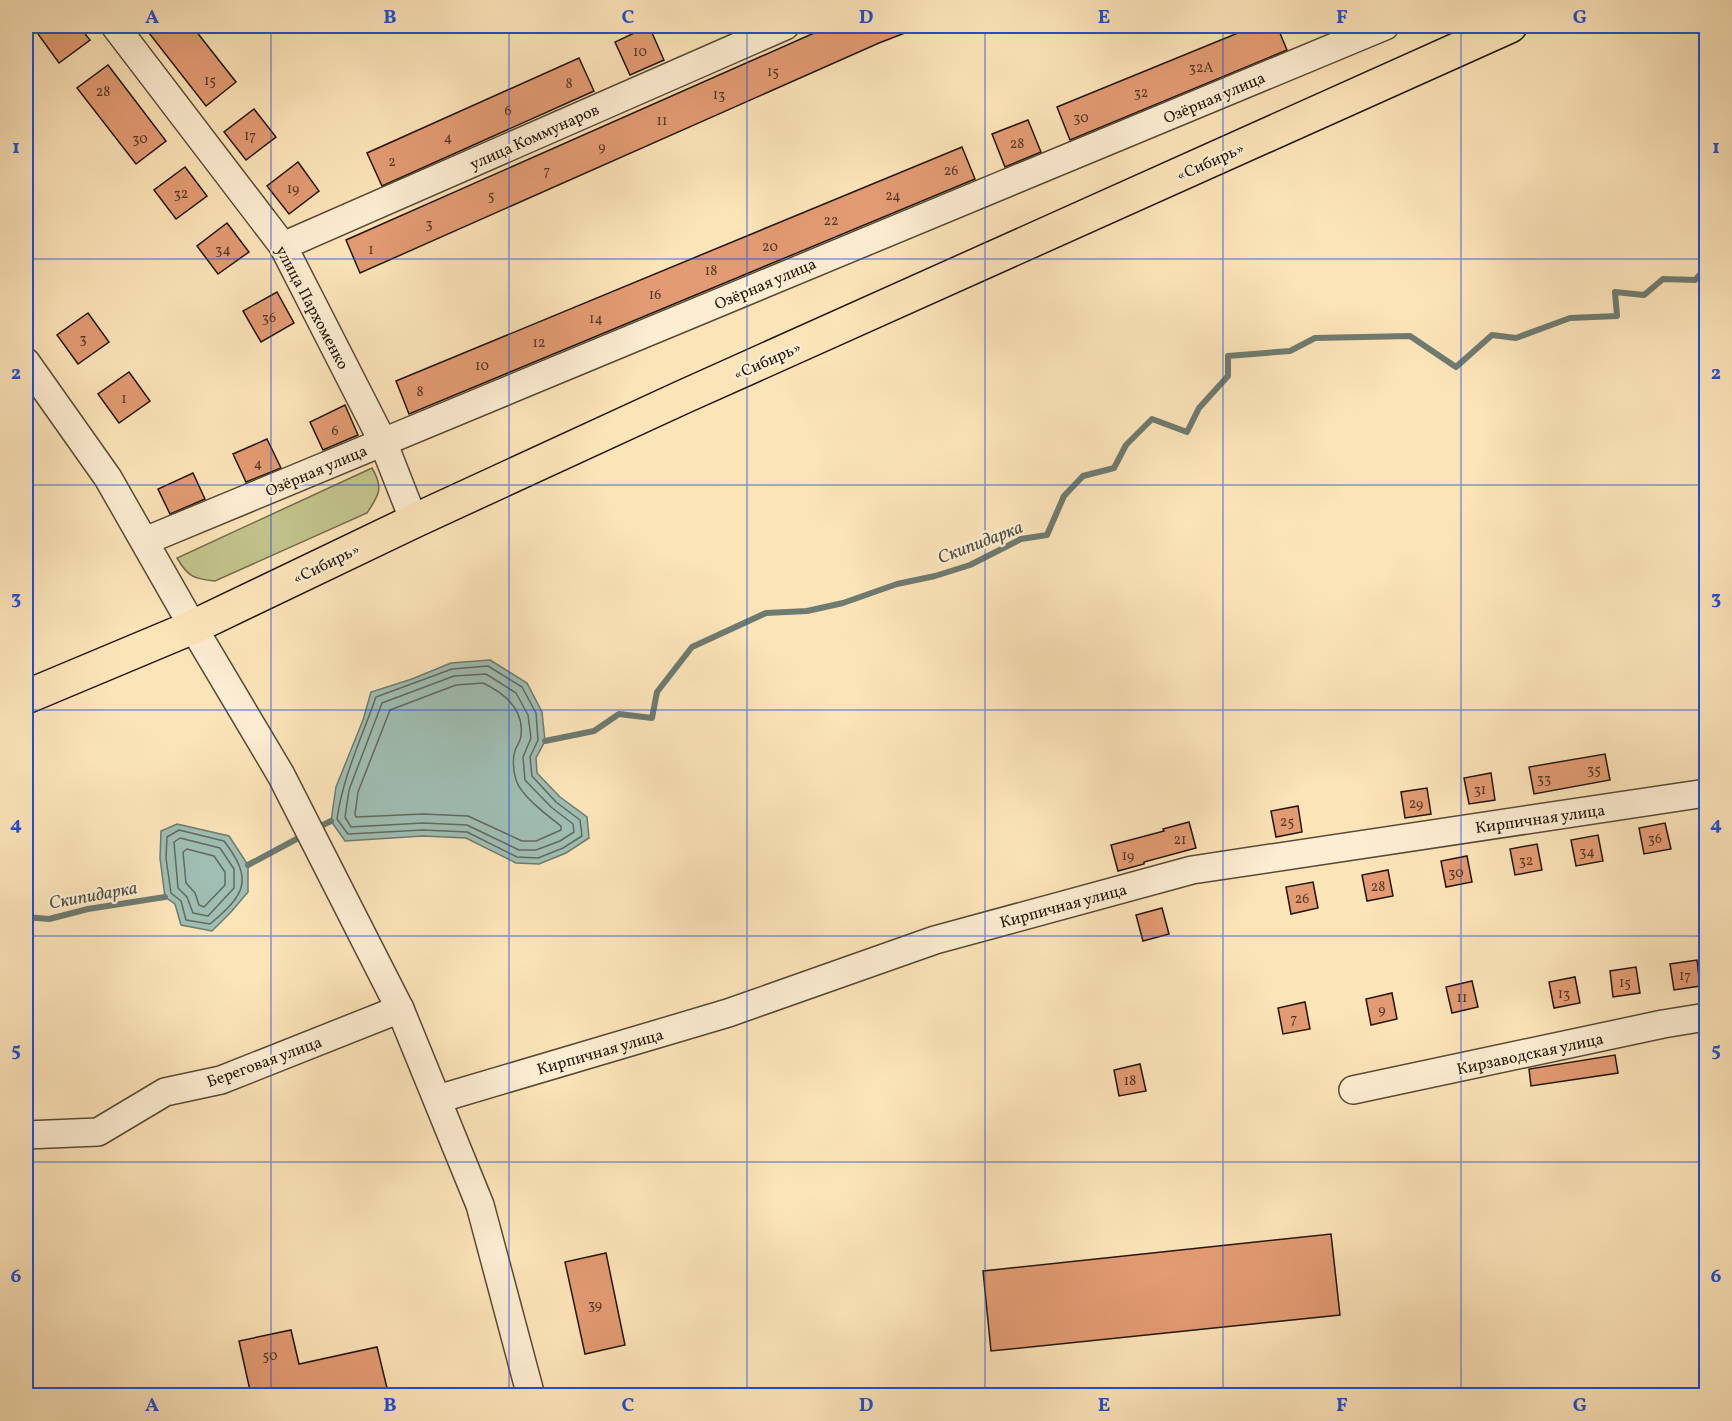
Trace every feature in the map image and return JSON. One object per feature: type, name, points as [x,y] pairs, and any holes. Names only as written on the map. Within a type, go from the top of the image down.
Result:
[{"type":"main road","name":"«Сибирь»","points":[[26,697],[193,627],[414,521],[683,397],[1510,26]]},
{"type":"street","name":"улица Пархоменко","points":[[115,26],[283,246],[383,442],[414,521]]},
{"type":"street","name":"улица Коммунаров","points":[[283,246],[785,26]]},
{"type":"street","name":"Озёрная улица","points":[[146,541],[1385,26]]},
{"type":"street","points":[[26,362],[108,478],[146,541],[193,627],[281,775],[400,1009],[480,1205],[531,1395]]},
{"type":"street","name":"Кирпичная улица","points":[[438,1099],[728,1013],[935,940],[1192,870],[1707,793]]},
{"type":"street","name":"Береговая улица","points":[[26,1135],[98,1132],[165,1092],[221,1080],[400,1009]]},
{"type":"street","name":"Кирзаводская улица","points":[[1353,1090],[1663,1024],[1707,1017]]},
{"type":"green space","points":[[372,468],[379,486],[375,501],[367,513],[215,581],[192,576],[177,558]]},
{"type":"water","points":[[490,660],[527,683],[542,712],[545,741],[536,758],[537,773],[560,797],[587,817],[589,838],[566,853],[539,864],[516,863],[466,838],[423,836],[345,841],[331,821],[336,787],[363,720],[371,692],[451,663]]},
{"type":"water","points":[[177,824],[229,836],[248,865],[248,892],[212,931],[181,925],[175,904],[165,897],[160,858],[161,831]]},
{"type":"building","points":[[49,26],[79,26],[90,40],[59,63],[38,34]]},
{"type":"building","points":[[159,26],[192,26],[236,82],[206,106],[149,33]]},
{"type":"building","points":[[649,26],[664,60],[630,75],[615,42]]},
{"type":"building","points":[[830,26],[923,26],[879,43],[360,273],[346,240]]},
{"type":"building","points":[[1255,26],[1277,26],[1287,50],[1070,140],[1057,107]]},
{"type":"building","points":[[579,58],[594,91],[382,186],[367,153]]},
{"type":"building","points":[[108,65],[166,141],[136,164],[77,88]]},
{"type":"building","points":[[254,109],[276,137],[246,160],[224,132]]},
{"type":"building","points":[[1028,120],[1041,152],[1005,167],[992,134]]},
{"type":"building","points":[[962,147],[975,179],[409,414],[396,381]]},
{"type":"building","points":[[298,162],[319,191],[289,214],[267,186]]},
{"type":"building","points":[[185,167],[207,196],[176,219],[154,190]]},
{"type":"building","points":[[227,223],[249,252],[218,274],[197,246]]},
{"type":"building","points":[[277,292],[294,323],[261,342],[243,311]]},
{"type":"building","points":[[88,313],[109,342],[78,364],[57,335]]},
{"type":"building","points":[[129,372],[150,401],[119,423],[98,394]]},
{"type":"building","points":[[345,405],[358,435],[323,450],[310,422]]},
{"type":"building","points":[[267,439],[281,468],[246,482],[233,454]]},
{"type":"building","points":[[193,473],[205,499],[170,514],[158,489]]},
{"type":"building","points":[[1605,754],[1610,780],[1534,794],[1529,767]]},
{"type":"building","points":[[1491,773],[1495,800],[1469,804],[1464,778]]},
{"type":"building","points":[[1427,788],[1431,814],[1405,818],[1401,792]]},
{"type":"building","points":[[1298,806],[1302,832],[1276,837],[1271,811]]},
{"type":"building","points":[[1189,822],[1196,848],[1118,871],[1111,845]]},
{"type":"building","points":[[1665,823],[1671,849],[1644,854],[1639,828]]},
{"type":"building","points":[[1598,835],[1603,861],[1576,866],[1571,840]]},
{"type":"building","points":[[1537,844],[1542,870],[1515,875],[1510,849]]},
{"type":"building","points":[[1467,856],[1472,882],[1446,887],[1441,861]]},
{"type":"building","points":[[1388,870],[1393,896],[1367,901],[1362,875]]},
{"type":"building","points":[[1313,882],[1318,908],[1291,914],[1286,887]]},
{"type":"building","points":[[1162,908],[1169,934],[1143,941],[1136,915]]},
{"type":"building","points":[[1697,960],[1700,986],[1674,990],[1670,964]]},
{"type":"building","points":[[1636,967],[1640,993],[1613,997],[1610,971]]},
{"type":"building","points":[[1575,977],[1580,1003],[1554,1008],[1549,982]]},
{"type":"building","points":[[1472,981],[1478,1007],[1452,1013],[1446,987]]},
{"type":"building","points":[[1392,993],[1397,1019],[1371,1025],[1366,999]]},
{"type":"building","points":[[1305,1002],[1310,1029],[1283,1034],[1278,1008]]},
{"type":"building","points":[[1615,1055],[1618,1073],[1531,1086],[1529,1069]]},
{"type":"building","points":[[1140,1064],[1146,1091],[1119,1096],[1114,1070]]},
{"type":"building","points":[[1331,1234],[1340,1315],[991,1351],[983,1271]]},
{"type":"building","points":[[606,1253],[625,1345],[585,1354],[565,1262]]},
{"type":"building","points":[[291,1330],[299,1364],[377,1347],[387,1388],[353,1395],[251,1395],[239,1341]]},
{"type":"waterway","name":"Скипидарка","points":[[545,741],[594,731],[619,714],[652,718],[657,692],[692,647],[766,613],[807,611],[843,603],[897,584],[935,576],[970,565],[1021,539],[1047,535],[1064,496],[1083,476],[1114,468],[1126,445],[1152,419],[1187,432],[1199,408],[1228,376],[1228,356],[1290,351],[1315,338],[1410,336],[1456,367],[1492,335],[1516,338],[1570,318],[1617,316],[1615,292],[1644,295],[1663,279],[1695,280],[1706,268]]},
{"type":"waterway","name":"Скипидарка","points":[[315,829],[331,821]]},
{"type":"waterway","name":"Скипидарка","points":[[248,865],[304,835]]},
{"type":"waterway","name":"Скипидарка","points":[[26,917],[49,919],[88,909],[165,897]]}]
